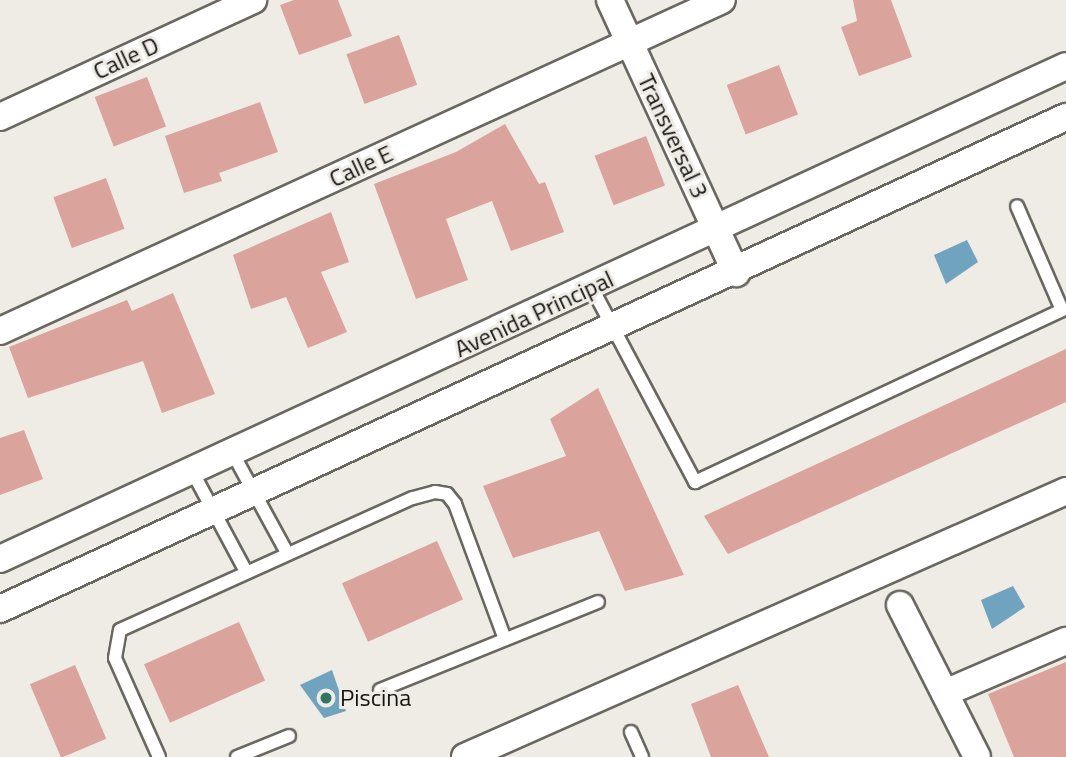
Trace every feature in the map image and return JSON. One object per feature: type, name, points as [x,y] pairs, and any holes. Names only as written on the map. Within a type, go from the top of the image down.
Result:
[{"type":"street","name":"Calle D","points":[[0,117],[253,0]]},
{"type":"street","name":"Transversal 3","points":[[610,0],[736,272]]},
{"type":"street","name":"Calle E","points":[[0,331],[722,0]]},
{"type":"street","name":"Avenida Principal","points":[[0,559],[592,288],[1066,66]]},
{"type":"street","name":"Avenida Principal","points":[[0,609],[736,272],[1066,117]]},
{"type":"street","points":[[465,757],[1066,491]]},
{"type":"street","points":[[900,606],[977,757]]},
{"type":"street","points":[[945,693],[1066,641]]},
{"type":"lane","points":[[592,288],[695,482],[1062,310],[1017,206]]},
{"type":"lane","points":[[232,452],[286,551]]},
{"type":"lane","points":[[192,471],[245,570]]},
{"type":"lane","points":[[159,757],[115,659],[120,630],[286,551],[413,498],[447,494],[505,639]]},
{"type":"lane","points":[[380,690],[598,601]]},
{"type":"lane","points":[[631,732],[642,757]]},
{"type":"lane","points":[[237,757],[289,736]]},
{"type":"water","points":[[967,240],[978,262],[946,284],[934,255]]},
{"type":"water","points":[[1013,586],[1025,607],[992,629],[981,600]]},
{"type":"water","name":"Piscina","points":[[332,670],[346,711],[324,718],[300,685]]},
{"type":"building","points":[[294,0],[338,0],[352,36],[299,55],[280,5]]},
{"type":"building","points":[[853,0],[891,0],[912,57],[859,76],[841,27],[857,21]]},
{"type":"building","points":[[399,35],[417,85],[365,104],[346,54]]},
{"type":"building","points":[[779,65],[798,114],[746,135],[727,85]]},
{"type":"building","points":[[147,77],[166,126],[114,147],[95,97]]},
{"type":"building","points":[[260,102],[278,152],[219,173],[222,181],[184,193],[165,136]]},
{"type":"building","points":[[505,124],[539,184],[545,182],[564,232],[511,251],[492,201],[446,219],[468,280],[416,299],[374,184],[456,152]]},
{"type":"building","points":[[646,136],[665,185],[614,205],[595,156]]},
{"type":"building","points":[[106,178],[124,229],[72,248],[53,197]]},
{"type":"building","points":[[331,212],[349,262],[321,272],[347,332],[308,348],[286,297],[251,309],[233,255]]},
{"type":"building","points":[[173,293],[215,394],[162,413],[143,361],[28,398],[9,347],[127,300],[132,311]]},
{"type":"building","points":[[1066,349],[1066,402],[728,554],[704,516]]},
{"type":"building","points":[[598,388],[684,575],[625,591],[599,531],[513,558],[483,486],[566,456],[550,419]]},
{"type":"building","points":[[24,430],[43,479],[0,495],[0,438]]},
{"type":"building","points":[[437,541],[463,599],[368,642],[342,583]]},
{"type":"building","points":[[239,622],[265,680],[170,723],[144,664]]},
{"type":"building","points":[[1066,662],[1066,757],[1014,757],[988,694]]},
{"type":"building","points":[[75,665],[106,739],[61,757],[30,684]]},
{"type":"building","points":[[738,685],[769,757],[711,757],[691,704]]},
{"type":"place","name":"Piscina","points":[[326,698]]}]
